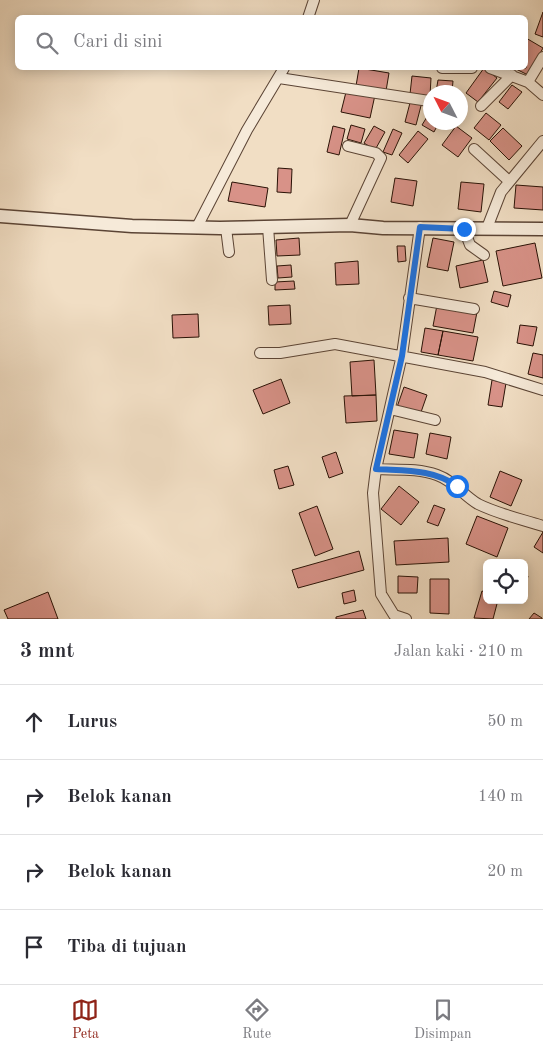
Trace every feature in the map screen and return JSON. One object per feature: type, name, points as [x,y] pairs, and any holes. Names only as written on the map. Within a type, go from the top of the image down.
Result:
[{"type":"street","points":[[309,15],[314,0]]},
{"type":"street","points":[[528,82],[543,57]]},
{"type":"street","points":[[197,227],[242,139],[283,70]]},
{"type":"street","points":[[496,70],[528,82],[543,95]]},
{"type":"street","points":[[481,106],[512,75]]},
{"type":"street","points":[[278,78],[423,99]]},
{"type":"street","points":[[487,228],[498,198],[509,181],[543,141]]},
{"type":"street","points":[[348,146],[376,153],[381,158],[350,224]]},
{"type":"street","points":[[474,148],[509,181]]},
{"type":"street","points":[[0,216],[132,226],[226,228],[350,224],[383,228],[543,229]]},
{"type":"street","points":[[268,227],[272,280]]},
{"type":"street","points":[[406,619],[394,617],[381,594],[373,493],[376,469],[402,356],[420,227]]},
{"type":"street","points":[[226,228],[229,252]]},
{"type":"street","points":[[464,229],[470,245],[484,256]]},
{"type":"street","points":[[409,298],[474,308]]},
{"type":"street","points":[[260,353],[280,353],[335,344],[485,372],[543,390]]},
{"type":"street","points":[[390,409],[435,420]]},
{"type":"street","points":[[376,469],[422,472],[437,475],[449,480],[475,502],[490,509],[543,526]]},
{"type":"building","points":[[543,12],[543,37],[535,34]]},
{"type":"building","points":[[528,39],[543,48],[528,75],[518,70],[528,70]]},
{"type":"building","points":[[359,70],[389,73],[386,91],[356,86]]},
{"type":"building","points":[[483,70],[487,70],[497,78],[478,102],[468,94],[468,90]]},
{"type":"building","points":[[412,76],[431,78],[431,85],[423,85],[423,95],[410,94]]},
{"type":"building","points":[[438,80],[453,81],[453,85],[437,85]]},
{"type":"building","points":[[512,85],[522,92],[508,109],[499,102]]},
{"type":"building","points":[[347,88],[375,95],[370,118],[341,112]]},
{"type":"building","points":[[411,99],[422,102],[416,125],[405,122]]},
{"type":"building","points":[[486,113],[501,125],[489,140],[474,128]]},
{"type":"building","points":[[351,125],[365,129],[361,143],[347,139]]},
{"type":"building","points":[[333,126],[345,129],[339,155],[327,152]]},
{"type":"building","points":[[374,126],[385,132],[375,150],[364,143]]},
{"type":"building","points":[[503,128],[522,146],[509,160],[490,141]]},
{"type":"building","points":[[393,129],[402,133],[392,155],[383,152]]},
{"type":"building","points":[[453,130],[461,130],[472,138],[458,157],[442,145]]},
{"type":"building","points":[[418,131],[428,139],[408,163],[399,155]]},
{"type":"building","points":[[278,168],[292,169],[291,193],[277,192]]},
{"type":"building","points":[[395,178],[417,181],[413,206],[391,202]]},
{"type":"building","points":[[232,182],[268,188],[265,207],[228,201]]},
{"type":"building","points":[[461,182],[484,184],[481,212],[458,209]]},
{"type":"building","points":[[516,185],[543,187],[543,210],[514,208]]},
{"type":"building","points":[[299,238],[300,255],[277,256],[276,240]]},
{"type":"building","points":[[433,238],[454,242],[448,271],[427,267]]},
{"type":"building","points":[[535,243],[542,278],[503,286],[496,251]]},
{"type":"building","points":[[397,246],[405,246],[406,261],[398,262]]},
{"type":"building","points":[[483,260],[488,282],[460,288],[456,266]]},
{"type":"building","points":[[358,261],[359,284],[336,285],[335,263]]},
{"type":"building","points":[[291,265],[292,277],[278,278],[277,266]]},
{"type":"building","points":[[294,281],[295,289],[275,290],[275,282]]},
{"type":"building","points":[[494,291],[511,295],[508,307],[491,302]]},
{"type":"building","points":[[290,305],[291,324],[269,325],[268,306]]},
{"type":"building","points":[[437,305],[477,312],[473,333],[433,326]]},
{"type":"building","points":[[198,314],[199,337],[173,338],[172,315]]},
{"type":"building","points":[[520,325],[537,327],[533,346],[517,343]]},
{"type":"building","points":[[425,328],[443,331],[438,355],[421,352]]},
{"type":"building","points":[[443,331],[478,337],[473,361],[438,355]]},
{"type":"building","points":[[533,353],[543,355],[543,378],[528,374]]},
{"type":"building","points":[[374,360],[376,395],[352,396],[350,362]]},
{"type":"building","points":[[281,379],[290,403],[263,414],[253,390]]},
{"type":"building","points":[[492,380],[506,383],[502,407],[488,405]]},
{"type":"building","points":[[404,387],[427,395],[420,415],[397,407]]},
{"type":"building","points":[[376,395],[377,421],[346,423],[344,396]]},
{"type":"building","points":[[394,430],[418,434],[414,458],[389,454]]},
{"type":"building","points":[[430,433],[451,437],[447,459],[426,454]]},
{"type":"building","points":[[336,452],[343,473],[329,478],[322,457]]},
{"type":"building","points":[[288,466],[294,485],[279,489],[274,470]]},
{"type":"building","points":[[500,471],[522,480],[511,506],[490,497]]},
{"type":"building","points":[[399,486],[419,502],[401,525],[381,509]]},
{"type":"building","points":[[434,505],[445,509],[438,526],[427,522]]},
{"type":"building","points":[[317,506],[333,549],[315,556],[299,513]]},
{"type":"building","points":[[477,516],[508,528],[497,557],[466,544]]},
{"type":"building","points":[[543,532],[543,553],[534,547]]},
{"type":"building","points":[[448,538],[449,562],[396,565],[394,541]]},
{"type":"building","points":[[359,551],[364,570],[298,588],[292,570]]},
{"type":"building","points":[[398,576],[418,577],[417,593],[398,593]]},
{"type":"building","points":[[430,579],[449,579],[449,614],[430,613]]},
{"type":"building","points":[[354,590],[356,601],[344,604],[342,593]]},
{"type":"building","points":[[482,591],[483,604],[497,604],[493,619],[474,618]]},
{"type":"building","points":[[48,592],[58,619],[8,619],[4,610]]},
{"type":"building","points":[[363,610],[366,619],[336,619],[336,617]]},
{"type":"building","points":[[534,613],[542,618],[542,619],[529,619]]},
{"type":"route","points":[[457,486],[437,475],[422,472],[376,469],[402,356],[420,227],[464,229]]}]
